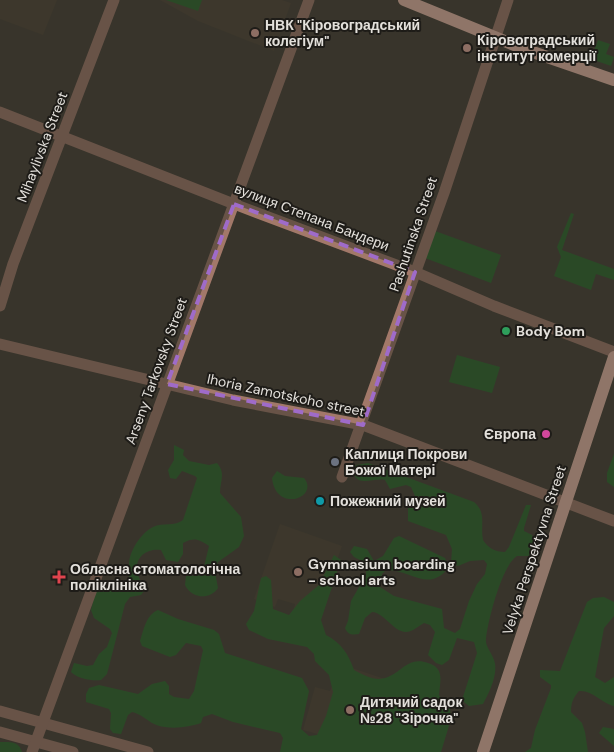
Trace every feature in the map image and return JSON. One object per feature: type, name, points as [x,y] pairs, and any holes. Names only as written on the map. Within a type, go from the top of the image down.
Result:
[{"type":"main road","points":[[404,0],[495,38],[614,80]]},
{"type":"main road","name":"Velyka Perspektyvna Street","points":[[483,752],[614,357]]},
{"type":"street","name":"Mihaylivska Street","points":[[0,306],[13,264],[114,0]]},
{"type":"street","name":"Arseny Tarkovsky Street","points":[[34,747],[309,0]]},
{"type":"street","name":"Pashutinska Street","points":[[342,477],[363,425],[508,0]]},
{"type":"street","name":"вулиця Степана Бандери","points":[[0,112],[234,204],[415,272],[494,306],[614,352]]},
{"type":"street","name":"Ihoria Zamotskoho street","points":[[0,344],[241,402],[363,425],[614,521]]},
{"type":"street","points":[[0,711],[148,752]]},
{"type":"street","points":[[0,732],[34,747],[73,752]]},
{"type":"highlighted area","points":[[234,204],[415,272],[363,425],[167,384]]},
{"type":"shaded area","points":[[0,0],[57,0],[43,35],[0,19]]},
{"type":"shaded area","name":"НВК \"Кіровоградський колегіум\"","points":[[160,0],[282,0],[291,3],[274,51],[198,21]]},
{"type":"shaded area","name":"Gymnasium boarding - school arts","points":[[280,524],[342,546],[316,621],[293,613],[295,604],[278,599],[275,607],[254,599]]},
{"type":"shaded area","name":"Дитячий садок №28 \"Зірочка\"","points":[[340,664],[400,684],[380,751],[303,730],[315,687],[330,691]]},
{"type":"green space","points":[[166,0],[202,0],[198,11]]},
{"type":"green space","points":[[598,40],[610,44],[606,54],[614,57],[611,66],[591,59]]},
{"type":"green space","points":[[571,213],[574,214],[562,250],[614,269],[614,280],[596,274],[591,290],[554,276],[561,257],[557,247]]},
{"type":"green space","points":[[435,231],[501,255],[491,283],[425,258]]},
{"type":"green space","points":[[457,355],[500,367],[492,393],[449,382]]},
{"type":"green space","points":[[174,445],[184,450],[183,455],[189,461],[209,465],[217,463],[222,474],[220,493],[241,517],[244,536],[239,547],[218,562],[215,572],[218,588],[215,592],[206,596],[192,593],[185,585],[186,576],[202,575],[209,546],[193,539],[183,543],[183,554],[178,562],[166,560],[161,550],[151,550],[143,554],[138,561],[137,571],[144,591],[141,595],[130,597],[125,604],[107,674],[101,680],[81,678],[71,672],[74,663],[87,666],[93,665],[99,654],[107,647],[112,633],[110,629],[94,618],[91,610],[96,590],[101,587],[127,591],[131,554],[140,538],[153,527],[183,520],[197,478],[182,471],[176,479],[170,478],[168,470],[174,460]]},
{"type":"green space","points":[[614,454],[614,487],[607,482],[607,473]]},
{"type":"green space","points":[[368,463],[474,502],[482,515],[483,540],[487,545],[498,551],[505,552],[509,547],[526,505],[531,505],[524,531],[532,535],[535,541],[532,553],[528,556],[517,556],[511,561],[501,581],[487,630],[486,642],[494,660],[495,671],[493,683],[483,704],[469,706],[464,702],[463,697],[477,653],[474,642],[457,638],[449,660],[442,665],[436,663],[428,655],[435,632],[430,625],[424,623],[413,630],[402,631],[382,616],[372,612],[365,618],[359,634],[350,634],[345,628],[351,601],[366,575],[366,563],[354,557],[350,552],[354,546],[367,549],[374,561],[383,556],[394,538],[399,536],[445,558],[449,567],[442,575],[434,579],[427,580],[386,570],[382,574],[380,587],[394,596],[442,609],[444,628],[455,633],[460,629],[469,601],[477,584],[485,574],[487,564],[484,560],[470,561],[458,566],[451,563],[452,549],[446,535],[408,521],[408,508],[415,496],[411,487],[406,485],[390,489],[385,480],[365,481],[357,479],[353,469],[356,465]]},
{"type":"green space","points":[[277,471],[285,476],[304,478],[307,485],[306,491],[302,496],[296,499],[288,499],[281,496],[275,489],[272,478]]},
{"type":"green space","points":[[334,555],[341,560],[321,620],[326,635],[336,641],[343,649],[354,670],[369,677],[386,678],[408,664],[420,661],[437,668],[440,676],[439,695],[450,709],[451,719],[441,752],[280,752],[283,738],[280,733],[233,722],[212,714],[203,717],[201,723],[175,728],[154,724],[132,712],[128,715],[121,734],[113,733],[110,729],[111,713],[109,709],[86,702],[86,694],[89,688],[99,685],[138,694],[152,684],[165,681],[169,686],[169,694],[174,697],[189,699],[194,691],[203,650],[201,646],[186,643],[176,655],[170,657],[142,646],[140,641],[146,623],[151,615],[158,610],[178,619],[214,630],[219,634],[225,653],[302,678],[309,691],[301,729],[309,736],[317,735],[326,716],[333,692],[329,675],[315,661],[314,654],[307,647],[268,639],[249,630],[246,624],[254,611],[261,578],[266,576],[271,580],[273,609],[289,615],[300,601],[319,585]]},
{"type":"green space","points":[[604,597],[614,602],[614,616],[604,628],[595,677],[605,683],[614,677],[614,706],[589,692],[579,691],[571,706],[571,712],[582,723],[588,752],[525,752],[531,748],[535,730],[551,688],[551,685],[540,677],[540,670],[560,671],[587,602],[593,598]]},
{"type":"green space","points":[[603,727],[614,729],[614,746],[599,733]]},
{"type":"green space","points":[[0,742],[16,744],[21,748],[22,752],[0,752]]},
{"type":"place","name":"НВК \"Кіровоградський колегіум\"","points":[[255,33]]},
{"type":"place","name":"Кіровоградський інститут комерції","points":[[467,48]]},
{"type":"place","name":"Body Bom","points":[[506,331]]},
{"type":"place","name":"Європа","points":[[546,434]]},
{"type":"place","name":"Каплиця Покрови Божої Матері","points":[[335,462]]},
{"type":"place","name":"Пожежний музей","points":[[320,501]]},
{"type":"place","name":"Gymnasium boarding - school arts","points":[[298,572]]},
{"type":"place","name":"Обласна стоматологічна поліклініка","points":[[59,577]]},
{"type":"place","name":"Дитячий садок №28 \"Зірочка\"","points":[[350,710]]}]
